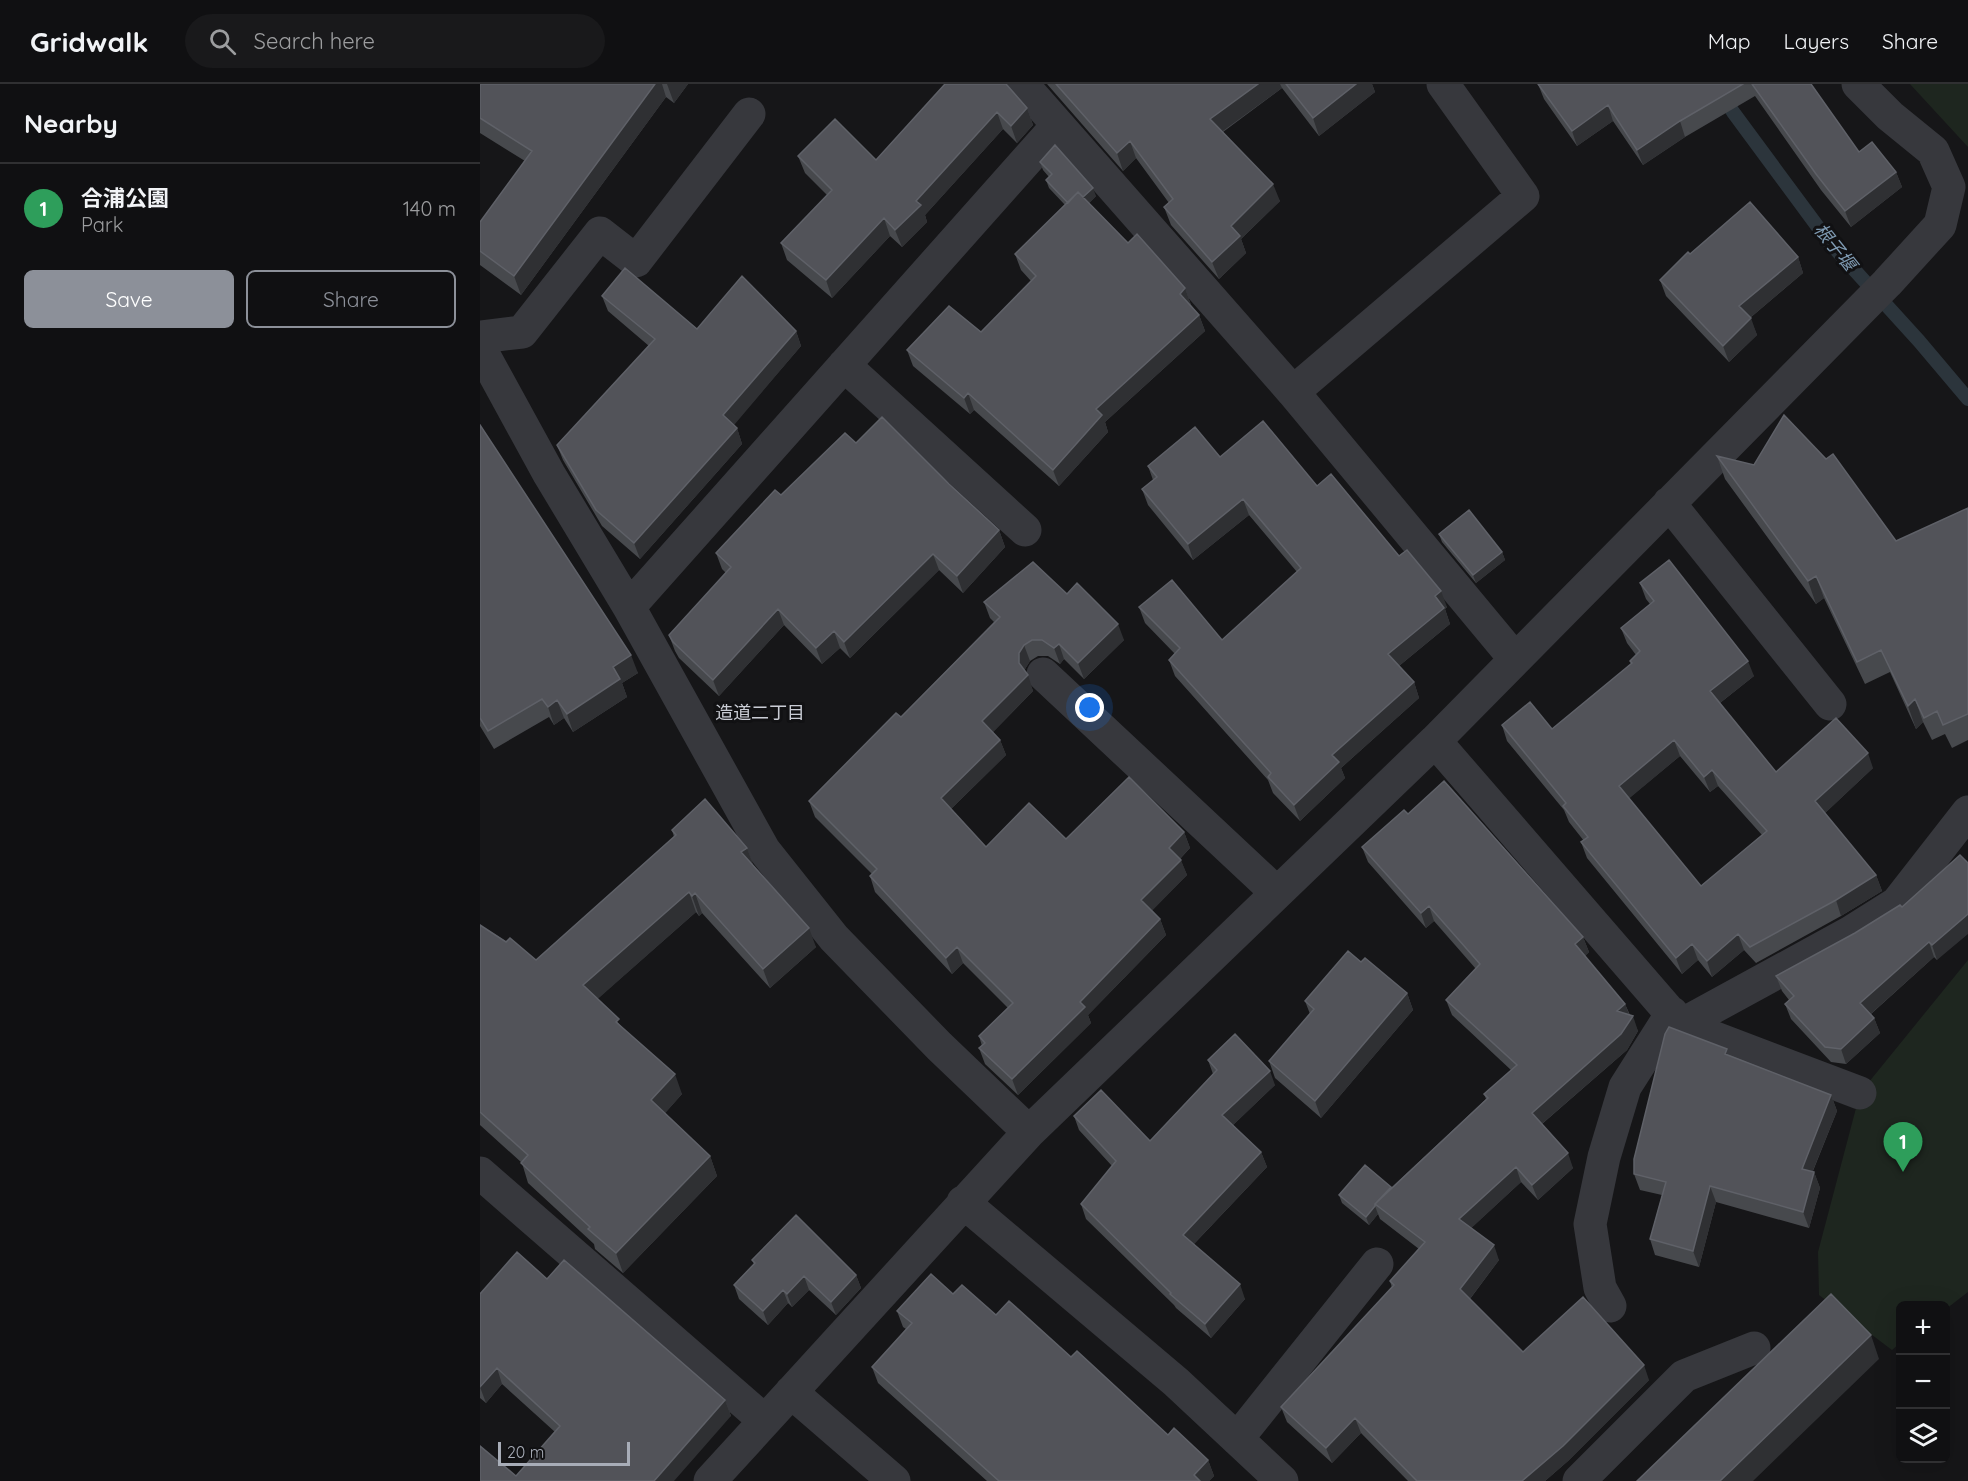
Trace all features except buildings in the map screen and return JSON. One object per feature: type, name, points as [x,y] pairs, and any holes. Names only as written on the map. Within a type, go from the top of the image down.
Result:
[{"type":"street","points":[[1022,84],[1293,392],[1515,659]]},
{"type":"street","points":[[1293,392],[1523,196],[1443,84]]},
{"type":"street","points":[[1858,84],[1890,116],[1933,151],[1949,187],[1940,225]]},
{"type":"street","points":[[480,337],[522,332],[600,233],[636,261],[749,114]]},
{"type":"street","points":[[629,607],[1058,125]]},
{"type":"street","points":[[710,1481],[1029,1132],[1435,741],[1863,307],[1968,194]]},
{"type":"street","points":[[480,348],[549,474],[629,607],[764,850],[834,938],[939,1046],[1029,1132]]},
{"type":"street","points":[[844,365],[1025,530]]},
{"type":"street","points":[[1669,503],[1830,704]]},
{"type":"street","points":[[1043,674],[1277,893]]},
{"type":"street","points":[[1435,741],[1677,1019],[1860,1093]]},
{"type":"street","points":[[1610,1305],[1600,1288],[1590,1224],[1604,1156],[1625,1087],[1677,1019],[1851,933],[1897,903],[1968,812]]},
{"type":"street","points":[[480,1173],[764,1420]]},
{"type":"street","points":[[963,1202],[1176,1382],[1282,1481]]},
{"type":"street","points":[[1237,1439],[1377,1264]]},
{"type":"street","points":[[1579,1481],[1684,1376],[1754,1348]]},
{"type":"street","points":[[790,1392],[894,1481]]},
{"type":"shaded area","points":[[1910,84],[1968,84],[1968,147]]},
{"type":"shaded area","points":[[1968,960],[1968,1292],[1950,1306],[1950,1301],[1896,1301],[1896,1346],[1892,1350],[1819,1295],[1818,1252],[1860,1093]]},
{"type":"waterway","name":"根子堰","points":[[1715,84],[1829,242],[1968,399]]},
{"type":"place","name":"合浦公園","points":[[1903,1172]]},
{"type":"district","name":"造道二丁目","points":[[760,713]]}]
